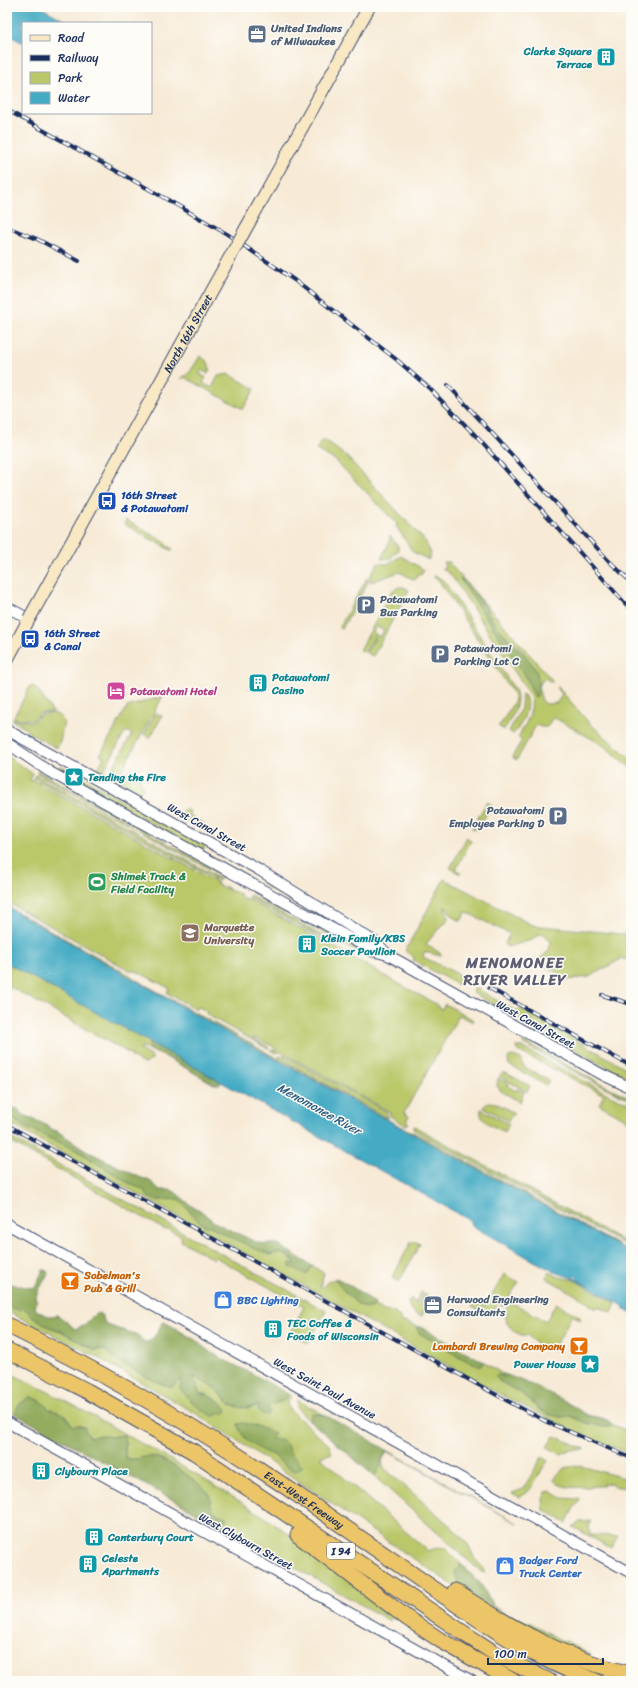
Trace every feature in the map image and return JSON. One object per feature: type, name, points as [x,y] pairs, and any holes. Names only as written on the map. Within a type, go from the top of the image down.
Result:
[{"type":"highway","name":"East-West Freeway","points":[[7,1325],[107,1377],[185,1421],[302,1498],[499,1634],[542,1658],[596,1681]]},
{"type":"highway","name":"East-West Freeway","points":[[7,1350],[135,1417],[194,1452],[499,1656],[549,1681]]},
{"type":"highway","points":[[135,1417],[327,1555],[407,1618],[440,1640],[513,1681]]},
{"type":"highway","points":[[302,1498],[382,1545],[523,1634],[560,1651],[631,1674]]},
{"type":"highway","points":[[586,1660],[616,1666],[631,1667]]},
{"type":"main road","name":"North 16th Street","points":[[7,660],[369,7]]},
{"type":"street","points":[[7,607],[29,620]]},
{"type":"street","name":"West Canal Street","points":[[7,730],[259,870],[377,943],[388,955]]},
{"type":"street","name":"West Canal Street","points":[[7,743],[50,772],[373,952],[388,955],[593,1070],[631,1088]]},
{"type":"street","points":[[207,859],[215,846]]},
{"type":"street","points":[[251,884],[259,870]]},
{"type":"street","name":"West Saint Paul Avenue","points":[[7,1224],[631,1573]]},
{"type":"street","name":"West Clybourn Street","points":[[7,1422],[472,1681]]},
{"type":"green space","points":[[200,356],[208,362],[210,369],[208,374],[201,370],[199,372],[202,374],[201,376],[206,377],[203,383],[212,388],[218,376],[229,374],[255,389],[243,409],[184,377],[181,379],[190,372]]},
{"type":"green space","points":[[322,439],[347,457],[426,542],[431,553],[429,560],[413,552],[396,526],[397,524],[335,460],[316,450]]},
{"type":"green space","points":[[126,520],[166,543],[165,545],[173,549],[172,551],[124,524]]},
{"type":"green space","points":[[390,536],[398,546],[398,550],[391,558],[381,559],[391,539],[389,538]]},
{"type":"green space","points":[[401,556],[424,570],[422,574],[418,575],[415,580],[399,572],[371,582],[369,578],[378,563],[387,564]]},
{"type":"green space","points":[[444,562],[450,562],[450,564],[553,681],[551,682],[545,678],[538,686],[542,701],[546,704],[557,703],[562,694],[556,688],[558,687],[590,724],[631,759],[631,768],[603,745],[553,717],[547,727],[536,725],[517,760],[512,757],[522,740],[518,738],[530,712],[530,695],[451,575],[443,569],[445,566]],"holes":[[[460,579],[485,606],[496,626],[523,652],[537,673],[535,696],[525,675]]]},
{"type":"green space","points":[[435,575],[444,581],[515,690],[517,696],[516,706],[504,730],[498,726],[501,724],[515,700],[513,693],[437,578],[434,578]]},
{"type":"green space","points":[[367,578],[368,582],[342,629],[339,628]]},
{"type":"green space","points":[[460,579],[462,579],[485,606],[487,611],[511,642],[533,666],[538,679],[537,696],[535,697],[525,675]]},
{"type":"green space","points":[[399,587],[404,587],[409,590],[373,656],[366,653],[377,635],[380,637],[384,630],[376,627],[373,632],[376,634],[365,652],[360,650],[392,591]]},
{"type":"green space","points":[[31,685],[36,688],[53,712],[40,713],[32,720],[13,718]]},
{"type":"green space","points":[[522,694],[525,696],[526,711],[522,721],[513,734],[509,731],[521,708]]},
{"type":"green space","points":[[163,696],[116,781],[108,776],[132,734],[126,731],[102,773],[97,770],[104,757],[100,755],[127,707]]},
{"type":"green space","points":[[54,713],[61,717],[64,724],[57,748],[29,733],[25,728],[13,721],[13,719],[32,722],[40,715]]},
{"type":"green space","points":[[156,713],[162,716],[150,738],[144,734]]},
{"type":"green space","name":"Marquette University","points":[[7,756],[33,774],[30,780],[33,780],[218,883],[216,884],[233,892],[224,886],[241,895],[240,897],[247,900],[248,899],[328,944],[327,945],[330,947],[331,945],[392,980],[391,981],[394,981],[436,1004],[442,1009],[445,1004],[474,1020],[473,1022],[459,1015],[404,1113],[409,1116],[406,1121],[409,1123],[405,1125],[390,1116],[390,1112],[281,1052],[276,1053],[270,1050],[277,1050],[272,1046],[253,1037],[252,1038],[268,1047],[268,1049],[206,1014],[207,1012],[199,1007],[196,1009],[167,993],[169,988],[136,971],[131,971],[7,902]]},
{"type":"green space","points":[[62,766],[205,846],[204,849],[198,849],[57,771],[57,769]]},
{"type":"green space","points":[[130,770],[136,772],[140,778],[143,787],[139,794],[118,782],[124,773]]},
{"type":"green space","points":[[38,771],[223,874],[222,876],[37,773]]},
{"type":"green space","points":[[36,775],[220,879],[219,881],[34,778]]},
{"type":"green space","points":[[487,802],[492,805],[477,830],[472,828]]},
{"type":"green space","points":[[184,809],[190,812],[189,815],[203,823],[210,831],[208,833],[178,816]]},
{"type":"green space","points":[[467,837],[471,841],[456,869],[461,872],[460,874],[450,868]]},
{"type":"green space","points":[[263,878],[334,923],[333,925],[266,887],[261,880]]},
{"type":"green space","points":[[444,879],[532,925],[631,935],[631,960],[621,959],[589,977],[566,980],[558,973],[536,961],[548,952],[551,942],[544,934],[538,935],[532,940],[507,947],[504,944],[510,934],[466,912],[461,921],[453,917],[445,906],[448,918],[446,923],[441,926],[426,944],[440,953],[441,956],[424,952],[423,957],[458,974],[461,979],[458,985],[413,960],[414,957],[405,951]]},
{"type":"green space","points":[[253,891],[373,958],[372,960],[251,892]]},
{"type":"green space","points":[[250,895],[330,940],[329,942],[248,897]]},
{"type":"green space","points":[[7,906],[388,1120],[425,1138],[631,1253],[226,1032]]},
{"type":"green space","points":[[7,963],[149,1042],[149,1050],[143,1047],[139,1049],[152,1057],[152,1060],[144,1064],[131,1057],[132,1055],[7,985]]},
{"type":"green space","points":[[474,989],[478,989],[515,1011],[518,1011],[520,1008],[631,1071],[631,1079],[597,1062],[473,993]]},
{"type":"green space","points":[[523,1041],[594,1080],[631,1098],[631,1100],[522,1043]]},
{"type":"green space","points":[[149,1042],[221,1082],[220,1084],[214,1084],[166,1057],[149,1050]]},
{"type":"green space","points":[[516,1046],[519,1048],[520,1046],[610,1095],[631,1104],[631,1122],[599,1104],[604,1095],[518,1051]]},
{"type":"green space","points":[[283,1055],[387,1112],[387,1118],[278,1057]]},
{"type":"green space","points":[[513,1056],[521,1059],[524,1067],[549,1080],[546,1085],[509,1065],[509,1057]]},
{"type":"green space","points":[[502,1073],[506,1073],[530,1086],[527,1092],[499,1076]]},
{"type":"green space","points":[[498,1078],[509,1084],[508,1086],[516,1091],[517,1089],[524,1092],[520,1102],[501,1091],[497,1086]]},
{"type":"green space","points":[[489,1102],[496,1103],[514,1113],[508,1121],[483,1107]]},
{"type":"green space","points":[[7,1107],[18,1109],[24,1115],[57,1131],[89,1152],[150,1181],[160,1190],[171,1190],[175,1192],[214,1222],[256,1242],[264,1244],[277,1244],[312,1266],[307,1275],[290,1267],[290,1263],[296,1263],[284,1254],[277,1253],[271,1255],[265,1253],[210,1226],[206,1226],[178,1199],[157,1200],[148,1197],[143,1189],[132,1185],[76,1150],[27,1128],[7,1115]]},
{"type":"green space","points":[[481,1109],[509,1124],[505,1132],[488,1124],[482,1117]]},
{"type":"green space","points":[[7,1115],[27,1128],[76,1150],[132,1185],[143,1189],[157,1200],[178,1199],[205,1226],[210,1225],[228,1236],[273,1253],[284,1254],[296,1263],[291,1263],[309,1272],[312,1266],[324,1273],[320,1287],[323,1287],[328,1281],[335,1279],[355,1302],[368,1308],[375,1306],[386,1312],[395,1312],[396,1315],[400,1317],[401,1321],[416,1326],[417,1329],[457,1356],[474,1364],[480,1365],[484,1362],[501,1373],[507,1375],[506,1377],[497,1374],[499,1381],[522,1394],[541,1411],[560,1417],[570,1416],[586,1423],[604,1427],[613,1425],[631,1432],[631,1454],[584,1436],[505,1397],[7,1122]]},
{"type":"green space","points":[[414,1126],[623,1241],[631,1248],[418,1132],[413,1129]]},
{"type":"green space","points":[[7,1136],[326,1311],[308,1343],[290,1333],[304,1307],[215,1257],[213,1259],[181,1241],[182,1237],[168,1229],[165,1230],[7,1140]]},
{"type":"green space","points":[[411,1242],[420,1244],[399,1282],[392,1278]]},
{"type":"green space","points":[[43,1270],[46,1270],[48,1273],[35,1298],[37,1300],[35,1309],[43,1314],[48,1316],[57,1315],[75,1329],[83,1326],[93,1316],[99,1313],[101,1314],[105,1324],[136,1334],[143,1342],[147,1342],[153,1338],[163,1321],[197,1341],[206,1349],[222,1359],[253,1374],[288,1394],[285,1400],[270,1405],[268,1408],[270,1412],[268,1415],[262,1414],[258,1410],[259,1406],[240,1408],[230,1404],[215,1388],[192,1376],[197,1384],[200,1394],[211,1397],[227,1409],[226,1412],[213,1416],[200,1408],[183,1392],[180,1388],[181,1379],[172,1387],[158,1382],[116,1360],[106,1351],[101,1349],[95,1350],[61,1331],[51,1328],[32,1316],[27,1310],[22,1308],[20,1310],[11,1308],[7,1300],[7,1282],[14,1285],[33,1288],[35,1287]]},
{"type":"green space","points":[[549,1272],[559,1277],[574,1280],[616,1303],[612,1313],[597,1306],[595,1309],[588,1302],[546,1278]]},
{"type":"green space","points":[[504,1274],[519,1282],[503,1306],[498,1303],[490,1316],[472,1307],[475,1303],[480,1306],[481,1304],[486,1306]]},
{"type":"green space","points":[[335,1278],[366,1296],[374,1302],[375,1306],[365,1308],[360,1305],[345,1292]]},
{"type":"green space","points":[[421,1292],[423,1293],[416,1304],[418,1305],[424,1294],[427,1295],[424,1302],[427,1304],[422,1316],[419,1316],[411,1310],[408,1303],[411,1298],[415,1303]]},
{"type":"green space","points":[[7,1300],[14,1308],[20,1310],[22,1308],[27,1310],[32,1316],[51,1328],[61,1331],[95,1350],[105,1350],[112,1357],[164,1385],[182,1379],[180,1388],[191,1401],[196,1403],[206,1413],[215,1400],[206,1394],[200,1394],[191,1375],[215,1388],[230,1404],[247,1408],[259,1406],[268,1408],[270,1405],[285,1400],[288,1394],[291,1396],[287,1404],[290,1410],[329,1445],[332,1453],[320,1457],[428,1551],[439,1547],[445,1548],[461,1564],[460,1566],[484,1601],[511,1618],[529,1622],[564,1642],[566,1641],[591,1655],[572,1651],[469,1596],[195,1413],[95,1356],[7,1311]]},
{"type":"green space","points":[[513,1303],[546,1321],[556,1303],[579,1316],[581,1320],[572,1315],[553,1351],[552,1349],[538,1345],[528,1335],[518,1334],[510,1327],[506,1322],[507,1319],[505,1318],[508,1314],[505,1310]]},
{"type":"green space","points":[[416,1326],[423,1328],[484,1362],[480,1365],[473,1364],[419,1333]]},
{"type":"green space","points":[[7,1372],[85,1411],[245,1504],[311,1550],[395,1616],[390,1621],[223,1527],[225,1517],[216,1513],[212,1508],[209,1493],[183,1472],[160,1458],[126,1458],[126,1442],[117,1436],[109,1437],[106,1435],[90,1437],[85,1430],[73,1426],[66,1416],[49,1409],[41,1401],[30,1397],[15,1414],[7,1409]]},
{"type":"green space","points":[[497,1374],[506,1377],[507,1375],[537,1387],[585,1414],[605,1419],[613,1425],[604,1427],[586,1423],[570,1416],[560,1417],[546,1414],[522,1394],[500,1381],[495,1376]]},
{"type":"green space","points":[[30,1397],[41,1401],[49,1409],[64,1414],[73,1426],[77,1425],[85,1427],[85,1431],[90,1437],[124,1435],[126,1458],[133,1459],[154,1457],[168,1462],[183,1472],[209,1493],[214,1512],[227,1518],[223,1527],[15,1414],[18,1405]]},
{"type":"green space","points":[[297,1400],[325,1415],[312,1413],[309,1420],[298,1409]]},
{"type":"green space","points":[[312,1413],[325,1415],[387,1450],[374,1476],[309,1420]]},
{"type":"green space","points":[[243,1423],[264,1428],[275,1433],[271,1438],[283,1441],[287,1445],[290,1453],[302,1467],[297,1471],[290,1469],[274,1455],[263,1451],[252,1444],[239,1429],[238,1424]]},
{"type":"green space","points":[[554,1436],[585,1450],[569,1450],[561,1454],[547,1447]]},
{"type":"green space","points":[[387,1450],[517,1523],[387,1451],[382,1461],[384,1468],[455,1530],[467,1543],[475,1559],[485,1570],[485,1573],[480,1571],[374,1476]]},
{"type":"green space","points":[[542,1457],[548,1461],[532,1487],[524,1495],[519,1497],[512,1493],[523,1489]]},
{"type":"green space","points":[[574,1465],[631,1480],[631,1489],[603,1483],[603,1486],[569,1487],[562,1486],[557,1483],[554,1479],[563,1469]]},
{"type":"green space","points":[[550,1491],[562,1498],[579,1499],[580,1501],[574,1508],[566,1523],[544,1510],[543,1499],[546,1492]]},
{"type":"green space","points":[[591,1521],[589,1524],[590,1535],[618,1536],[611,1548],[573,1527],[580,1522]]},
{"type":"green space","points":[[461,1564],[481,1584],[493,1606],[459,1587],[455,1572]]},
{"type":"water","points":[[7,7],[41,7],[67,22],[22,22],[22,42],[7,34]]},
{"type":"water","name":"Menomonee River","points":[[7,907],[226,1032],[631,1253],[631,1313],[623,1308],[625,1307],[583,1283],[574,1275],[573,1277],[588,1287],[534,1261],[474,1227],[469,1222],[473,1222],[7,963]]},
{"type":"railway","points":[[7,110],[227,234],[294,280],[397,360],[430,389],[475,435],[631,610]]},
{"type":"railway","points":[[7,227],[37,239],[79,261]]},
{"type":"railway","points":[[448,385],[608,560],[631,582]]},
{"type":"railway","points":[[489,988],[631,1066]]},
{"type":"railway","points":[[602,995],[631,1004]]},
{"type":"railway","points":[[7,1125],[547,1422],[631,1458]]},
{"type":"place","name":"United Indians of Milwaukee","points":[[257,34]]},
{"type":"place","name":"Clarke Square Terrace","points":[[606,57]]},
{"type":"place","name":"16th Street & Potawatomi","points":[[107,501]]},
{"type":"place","name":"Potawatomi Bus Parking","points":[[366,605]]},
{"type":"place","name":"16th Street & Canal","points":[[30,639]]},
{"type":"place","name":"Potawatomi Parking Lot C","points":[[440,654]]},
{"type":"place","name":"Potawatomi Casino","points":[[258,683]]},
{"type":"place","name":"Potawatomi Hotel","points":[[116,691]]},
{"type":"place","name":"Tending the Fire","points":[[74,777]]},
{"type":"place","name":"Potawatomi Employee Parking D","points":[[558,816]]},
{"type":"place","name":"Shimek Track & Field Facility","points":[[97,882]]},
{"type":"place","name":"Marquette University","points":[[190,933]]},
{"type":"place","name":"Klein Family/KBS Soccer Pavilion","points":[[307,944]]},
{"type":"place","name":"Sobelman's Pub & Grill","points":[[70,1281]]},
{"type":"place","name":"BBC Lighting","points":[[223,1300]]},
{"type":"place","name":"Harwood Engineering Consultants","points":[[433,1305]]},
{"type":"place","name":"TEC Coffee & Foods of Wisconsin","points":[[273,1329]]},
{"type":"place","name":"Lombardi Brewing Company","points":[[579,1346]]},
{"type":"place","name":"Power House","points":[[590,1364]]},
{"type":"place","name":"Clybourn Place","points":[[41,1471]]},
{"type":"place","name":"Canterbury Court","points":[[94,1537]]},
{"type":"place","name":"Celeste Apartments","points":[[88,1564]]},
{"type":"place","name":"Badger Ford Truck Center","points":[[505,1566]]},
{"type":"district","name":"MENOMONEE RIVER VALLEY","points":[[515,972]]}]
